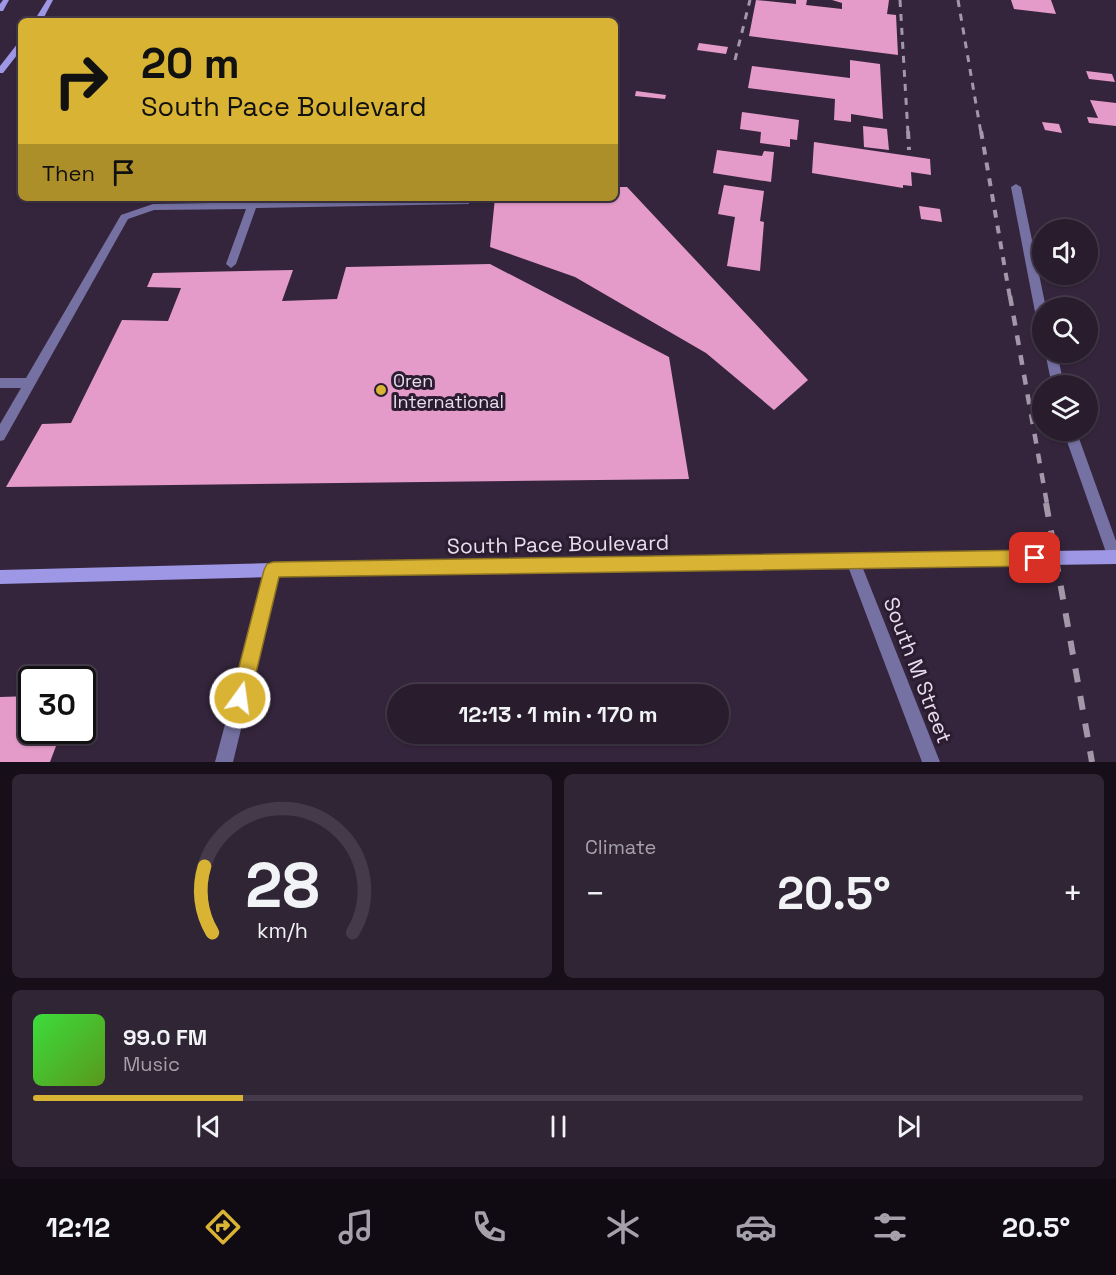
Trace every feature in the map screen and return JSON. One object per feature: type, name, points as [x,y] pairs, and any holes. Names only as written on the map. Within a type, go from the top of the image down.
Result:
[{"type":"main road","points":[[40,18],[50,0]]},
{"type":"main road","points":[[0,71],[18,49]]},
{"type":"main road","name":"South Pace Boulevard","points":[[0,577],[273,570],[1115,557]]},
{"type":"street","points":[[1016,188],[1038,297]]},
{"type":"street","points":[[0,436],[124,217],[153,207],[466,202]]},
{"type":"street","points":[[231,264],[252,205]]},
{"type":"street","points":[[0,383],[30,383]]},
{"type":"street","points":[[1073,441],[1115,557]]},
{"type":"street","name":"South M Street","points":[[853,561],[931,762]]},
{"type":"street","points":[[224,762],[273,570]]},
{"type":"building","points":[[756,0],[796,4],[796,0],[807,0],[806,5],[842,9],[842,3],[832,0],[889,0],[887,14],[896,15],[898,55],[749,36]]},
{"type":"building","points":[[1011,0],[1051,0],[1056,14],[1014,9]]},
{"type":"building","points":[[699,43],[728,47],[726,54],[697,50]]},
{"type":"building","points":[[850,60],[880,64],[883,119],[851,114],[851,122],[834,120],[835,99],[748,88],[752,66],[850,78]]},
{"type":"building","points":[[1086,71],[1112,74],[1115,82],[1089,79]]},
{"type":"building","points":[[636,91],[666,95],[665,99],[635,96]]},
{"type":"building","points":[[1090,100],[1116,103],[1116,126],[1089,123],[1087,117],[1098,118]]},
{"type":"building","points":[[742,112],[799,120],[797,140],[790,139],[790,147],[760,143],[761,132],[740,129]]},
{"type":"building","points":[[1042,122],[1059,124],[1062,133],[1045,130]]},
{"type":"building","points":[[863,126],[887,129],[889,150],[864,147]]},
{"type":"building","points":[[814,142],[930,159],[931,175],[911,172],[912,186],[903,185],[903,188],[812,173]]},
{"type":"building","points":[[717,150],[762,156],[764,151],[774,152],[771,182],[713,173]]},
{"type":"building","points":[[724,185],[764,191],[760,221],[764,222],[760,271],[727,266],[735,217],[718,214]]},
{"type":"building","points":[[618,187],[627,187],[808,380],[774,410],[706,353],[575,277],[490,247],[495,201],[618,201]]},
{"type":"building","points":[[919,206],[940,209],[942,222],[921,219]]},
{"type":"building","name":"Oren International","points":[[490,264],[669,357],[689,479],[6,487],[42,424],[71,423],[122,320],[168,321],[181,288],[147,287],[153,273],[293,270],[282,301],[337,299],[346,267]]},
{"type":"building","points":[[18,696],[18,744],[57,744],[50,762],[0,762],[0,697]]},
{"type":"railway","points":[[735,60],[750,0]]},
{"type":"railway","points":[[900,0],[908,133]]},
{"type":"railway","points":[[958,0],[981,133]]},
{"type":"railway","points":[[908,131],[909,150]]},
{"type":"railway","points":[[981,131],[1010,298]]},
{"type":"railway","points":[[1010,296],[1047,504]]},
{"type":"railway","points":[[1046,503],[1092,762]]},
{"type":"place","name":"Oren International","points":[[381,390]]},
{"type":"route","points":[[240,698],[273,570],[1035,558]]}]
